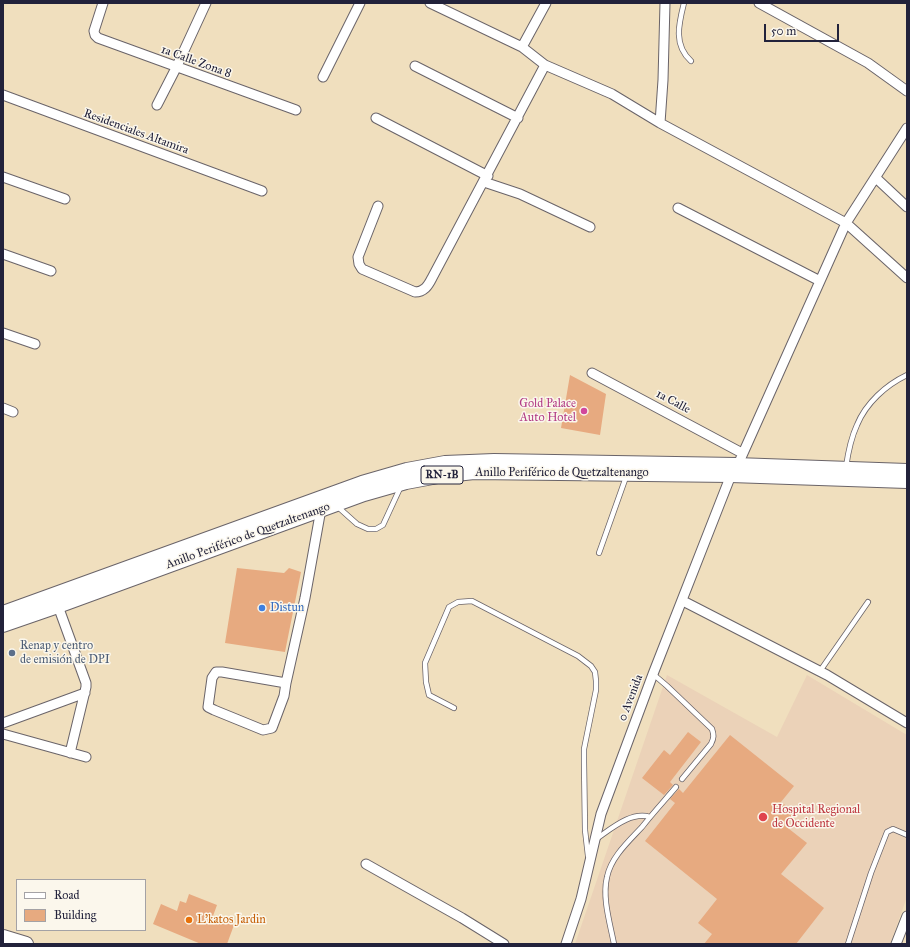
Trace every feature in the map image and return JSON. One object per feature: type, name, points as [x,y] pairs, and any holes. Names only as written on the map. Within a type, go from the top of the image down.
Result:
[{"type":"main road","name":"Anillo Periférico de Quetzaltenango","points":[[3,613],[362,482],[407,470],[445,463],[494,461],[736,464],[907,471]]},
{"type":"main road","name":"Anillo Periférico de Quetzaltenango","points":[[3,625],[364,494],[402,483],[438,476],[474,472],[627,473],[736,464],[907,481]]},
{"type":"main road","points":[[3,937],[26,944]]},
{"type":"street","name":"1a Calle Zona 8","points":[[103,3],[94,31],[98,38],[176,68],[296,110]]},
{"type":"street","points":[[157,105],[206,3]]},
{"type":"street","points":[[323,77],[360,3]]},
{"type":"street","points":[[430,3],[522,47],[545,65],[612,94],[660,124],[846,223],[907,278]]},
{"type":"street","points":[[522,47],[546,3]]},
{"type":"street","points":[[660,124],[665,3]]},
{"type":"street","points":[[759,3],[868,63],[907,90]]},
{"type":"street","points":[[378,206],[358,257],[359,264],[362,269],[415,292],[420,292],[426,288],[432,278],[486,179],[545,65]]},
{"type":"street","points":[[415,66],[518,118]]},
{"type":"street","name":"Residenciales Altamira","points":[[3,95],[262,191]]},
{"type":"street","points":[[376,118],[486,179],[590,227]]},
{"type":"street","name":"0 Avenida","points":[[566,944],[581,899],[600,814],[653,674],[736,464],[846,223],[907,128]]},
{"type":"street","points":[[3,177],[65,199]]},
{"type":"street","points":[[876,178],[907,207]]},
{"type":"street","points":[[678,208],[820,282]]},
{"type":"street","points":[[3,254],[51,271]]},
{"type":"street","points":[[3,333],[35,344]]},
{"type":"street","name":"1a Calle","points":[[592,372],[736,464]]},
{"type":"street","points":[[3,408],[14,412]]},
{"type":"street","points":[[286,683],[216,672],[212,678],[208,707],[263,730],[272,728],[284,696],[305,598],[321,509]]},
{"type":"street","points":[[683,601],[820,671],[907,723]]},
{"type":"street","points":[[58,606],[86,683],[85,693],[70,753]]},
{"type":"street","points":[[3,724],[85,693]]},
{"type":"street","points":[[3,734],[86,757]]},
{"type":"street","points":[[366,864],[462,918],[504,944]]},
{"type":"street","points":[[896,944],[907,916]]},
{"type":"lane","points":[[684,3],[678,30],[679,40],[686,57],[691,61]]},
{"type":"lane","points":[[846,469],[849,452],[857,425],[865,410],[878,395],[900,378],[907,375]]},
{"type":"lane","points":[[599,553],[627,473]]},
{"type":"lane","points":[[335,504],[358,524],[368,530],[376,529],[383,525],[402,483]]},
{"type":"lane","points":[[454,708],[429,695],[426,682],[425,663],[449,607],[458,602],[472,601],[578,656],[591,666],[595,672],[596,690],[587,732],[584,762],[585,830],[589,863]]},
{"type":"lane","points":[[820,671],[868,602]]},
{"type":"lane","points":[[653,674],[712,729],[714,734],[714,739],[711,744],[682,779]]},
{"type":"lane","points":[[614,944],[605,889],[609,869],[614,860],[676,787]]},
{"type":"lane","points":[[594,841],[623,821],[642,816],[650,817]]},
{"type":"lane","points":[[848,944],[871,873],[887,832],[893,829],[907,836]]},
{"type":"shaded area","name":"Hospital Regional de Occidente","points":[[667,675],[777,737],[807,675],[907,735],[907,897],[890,944],[575,944]]},
{"type":"building","name":"Gold Palace Auto Hotel","points":[[570,375],[606,394],[600,435],[561,428]]},
{"type":"building","name":"Distun","points":[[237,568],[284,573],[289,568],[301,572],[285,652],[225,643]]},
{"type":"building","points":[[688,732],[701,742],[670,782],[673,785],[664,795],[642,778],[664,750],[670,755]]},
{"type":"building","points":[[730,735],[794,786],[781,802],[795,812],[784,825],[807,843],[781,874],[824,908],[796,944],[704,944],[712,934],[698,923],[717,899],[645,841],[675,803],[670,799],[679,789],[683,793]]},
{"type":"building","name":"L'katos Jardin","points":[[189,894],[217,905],[213,916],[234,925],[227,944],[201,944],[153,924],[161,904],[177,911],[180,901],[186,903]]},
{"type":"place","name":"Gold Palace Auto Hotel","points":[[584,411]]},
{"type":"place","name":"Distun","points":[[262,608]]},
{"type":"place","name":"Renap y centro de emisión de DPI","points":[[12,653]]},
{"type":"place","name":"Hospital Regional de Occidente","points":[[763,817]]},
{"type":"place","name":"L'katos Jardin","points":[[189,920]]}]
